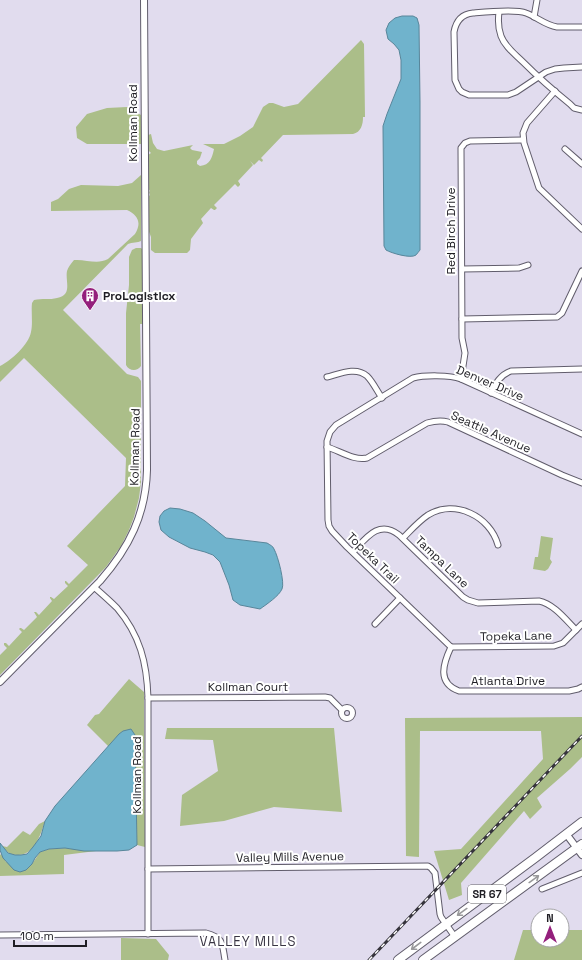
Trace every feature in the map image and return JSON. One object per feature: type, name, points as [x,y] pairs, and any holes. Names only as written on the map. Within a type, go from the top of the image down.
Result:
[{"type":"main road","name":"SR 67","points":[[398,960],[567,835],[582,822]]},
{"type":"main road","name":"SR 67","points":[[423,960],[580,849]]},
{"type":"street","name":"Kollman Road","points":[[144,0],[147,477],[142,507],[137,524],[122,553],[113,566],[94,587],[114,605],[128,624],[136,637],[142,652],[146,670],[148,698],[148,934]]},
{"type":"street","points":[[534,17],[537,0]]},
{"type":"street","points":[[582,27],[557,27],[546,24],[526,13],[519,11],[466,14],[457,22],[455,26],[454,78],[456,85],[467,94],[508,95],[516,92],[546,72],[555,69],[582,67]]},
{"type":"street","points":[[499,12],[499,29],[507,47],[574,108],[582,110]]},
{"type":"street","points":[[555,91],[527,123],[524,130],[523,140],[539,188],[582,229]]},
{"type":"street","name":"Red Birch Drive","points":[[461,379],[465,353],[462,340],[461,149],[464,143],[470,141],[523,140]]},
{"type":"street","points":[[565,149],[581,162]]},
{"type":"street","points":[[462,270],[519,268],[528,265]]},
{"type":"street","points":[[462,319],[557,317],[562,313],[582,271]]},
{"type":"street","points":[[492,393],[500,377],[511,370],[582,369]]},
{"type":"street","points":[[327,377],[350,372],[361,372],[369,378],[382,398]]},
{"type":"street","name":"Denver Drive","points":[[330,432],[336,425],[414,378],[451,376],[461,379],[582,434]]},
{"type":"street","name":"Seattle Avenue","points":[[327,447],[354,458],[363,459],[427,423],[433,421],[443,421],[582,483]]},
{"type":"street","name":"Topeka Trail","points":[[330,432],[327,439],[329,524],[333,533],[451,647]]},
{"type":"street","points":[[403,538],[428,515],[440,510],[454,509],[469,512],[475,515],[491,531],[498,545]]},
{"type":"street","name":"Tampa Lane","points":[[353,552],[372,532],[377,530],[392,530],[398,533],[463,597],[468,600],[478,603],[543,602],[552,607],[576,630]]},
{"type":"street","points":[[0,682],[94,587]]},
{"type":"street","points":[[375,624],[400,598]]},
{"type":"street","name":"Topeka Lane","points":[[451,647],[554,646],[563,643],[582,624]]},
{"type":"street","name":"Atlanta Drive","points":[[451,647],[444,663],[444,676],[451,687],[462,691],[570,691],[581,688]]},
{"type":"street","name":"Kollman Court","points":[[148,698],[325,697],[330,698],[342,710]]},
{"type":"street","points":[[567,835],[580,849]]},
{"type":"street","name":"Valley Mills Avenue","points":[[148,869],[428,866],[435,872],[439,913],[446,924]]},
{"type":"street","points":[[542,889],[582,873]]},
{"type":"street","points":[[446,924],[455,937]]},
{"type":"street","points":[[0,935],[206,933],[221,940],[225,960]]},
{"type":"green space","points":[[361,40],[364,44],[365,117],[363,117],[362,125],[358,132],[353,134],[283,135],[261,158],[263,160],[262,162],[259,160],[254,165],[250,161],[253,165],[238,181],[240,185],[238,187],[235,184],[214,205],[217,208],[214,210],[211,208],[201,219],[203,223],[191,239],[190,250],[187,253],[155,253],[151,250],[151,237],[148,229],[148,197],[150,195],[150,191],[148,188],[148,155],[151,153],[148,150],[148,135],[151,134],[153,143],[157,149],[164,151],[193,145],[190,148],[192,150],[202,152],[197,164],[200,166],[206,164],[211,158],[214,149],[203,144],[224,144],[240,136],[253,127],[263,107],[269,103],[284,107],[298,104]]},
{"type":"green space","points":[[127,107],[141,115],[141,144],[87,144],[77,138],[76,127],[87,114],[107,108]]},
{"type":"green space","points":[[141,175],[141,241],[128,244],[63,310],[127,374],[138,377],[141,381],[141,482],[134,517],[121,546],[106,567],[0,675],[0,655],[7,648],[4,643],[9,646],[22,632],[19,629],[21,628],[24,630],[37,617],[34,612],[39,615],[52,601],[50,597],[54,599],[68,586],[65,581],[69,584],[88,565],[67,546],[125,486],[126,458],[24,358],[0,382],[0,366],[19,352],[30,337],[32,325],[32,303],[34,300],[54,299],[65,294],[67,291],[67,270],[74,260],[96,262],[104,261],[135,234],[137,230],[138,220],[134,214],[127,210],[51,211],[51,202],[58,199],[69,189],[81,185],[118,186],[132,183]]},
{"type":"green space","points":[[141,248],[143,250],[143,324],[140,324],[141,366],[133,370],[129,369],[126,365],[126,313],[129,285],[129,257],[132,250]]},
{"type":"green space","points":[[541,536],[553,538],[550,559],[552,562],[545,571],[533,569],[535,557],[538,557]]},
{"type":"green space","points":[[129,679],[144,692],[145,847],[137,845],[135,735],[123,731],[109,747],[87,725],[95,715],[99,714]]},
{"type":"green space","points":[[582,717],[582,757],[537,798],[542,807],[530,819],[524,811],[461,883],[462,895],[449,900],[434,851],[461,849],[543,759],[541,731],[420,731],[419,857],[406,856],[405,718]]},
{"type":"green space","points":[[167,728],[334,728],[342,812],[274,807],[224,821],[180,826],[182,795],[218,771],[213,740],[165,739]]},
{"type":"green space","points":[[45,821],[36,843],[28,852],[17,855],[10,854],[2,846],[7,847],[23,831],[30,835],[39,824]]},
{"type":"green space","points":[[65,848],[96,851],[64,855],[64,874],[0,876],[1,854],[6,862],[32,864],[40,852],[49,849]]},
{"type":"green space","points":[[523,930],[530,930],[530,948],[570,948],[570,930],[582,930],[582,960],[514,960]]},
{"type":"green space","points":[[121,938],[156,939],[169,955],[168,960],[121,960]]},
{"type":"water","points":[[402,16],[413,16],[417,18],[419,25],[420,250],[413,256],[401,255],[386,250],[384,246],[383,126],[401,79],[401,60],[399,50],[388,39],[386,30],[389,23],[395,18]]},
{"type":"water","points":[[170,508],[193,513],[226,538],[267,543],[274,548],[281,569],[283,581],[283,586],[280,592],[260,609],[240,605],[233,600],[220,562],[213,555],[190,548],[169,537],[161,530],[159,522],[160,516],[164,511]]},
{"type":"water","points":[[131,729],[135,735],[137,845],[129,850],[117,851],[84,851],[65,848],[49,849],[40,852],[26,870],[20,872],[14,870],[3,858],[0,850],[0,843],[8,853],[15,855],[27,854],[41,836],[45,821],[55,806],[119,734],[123,731]]},
{"type":"railway","points":[[369,960],[582,736]]},
{"type":"place","name":"ProLogisticx","points":[[90,311]]},
{"type":"district","name":"VALLEY MILLS","points":[[248,941]]}]
